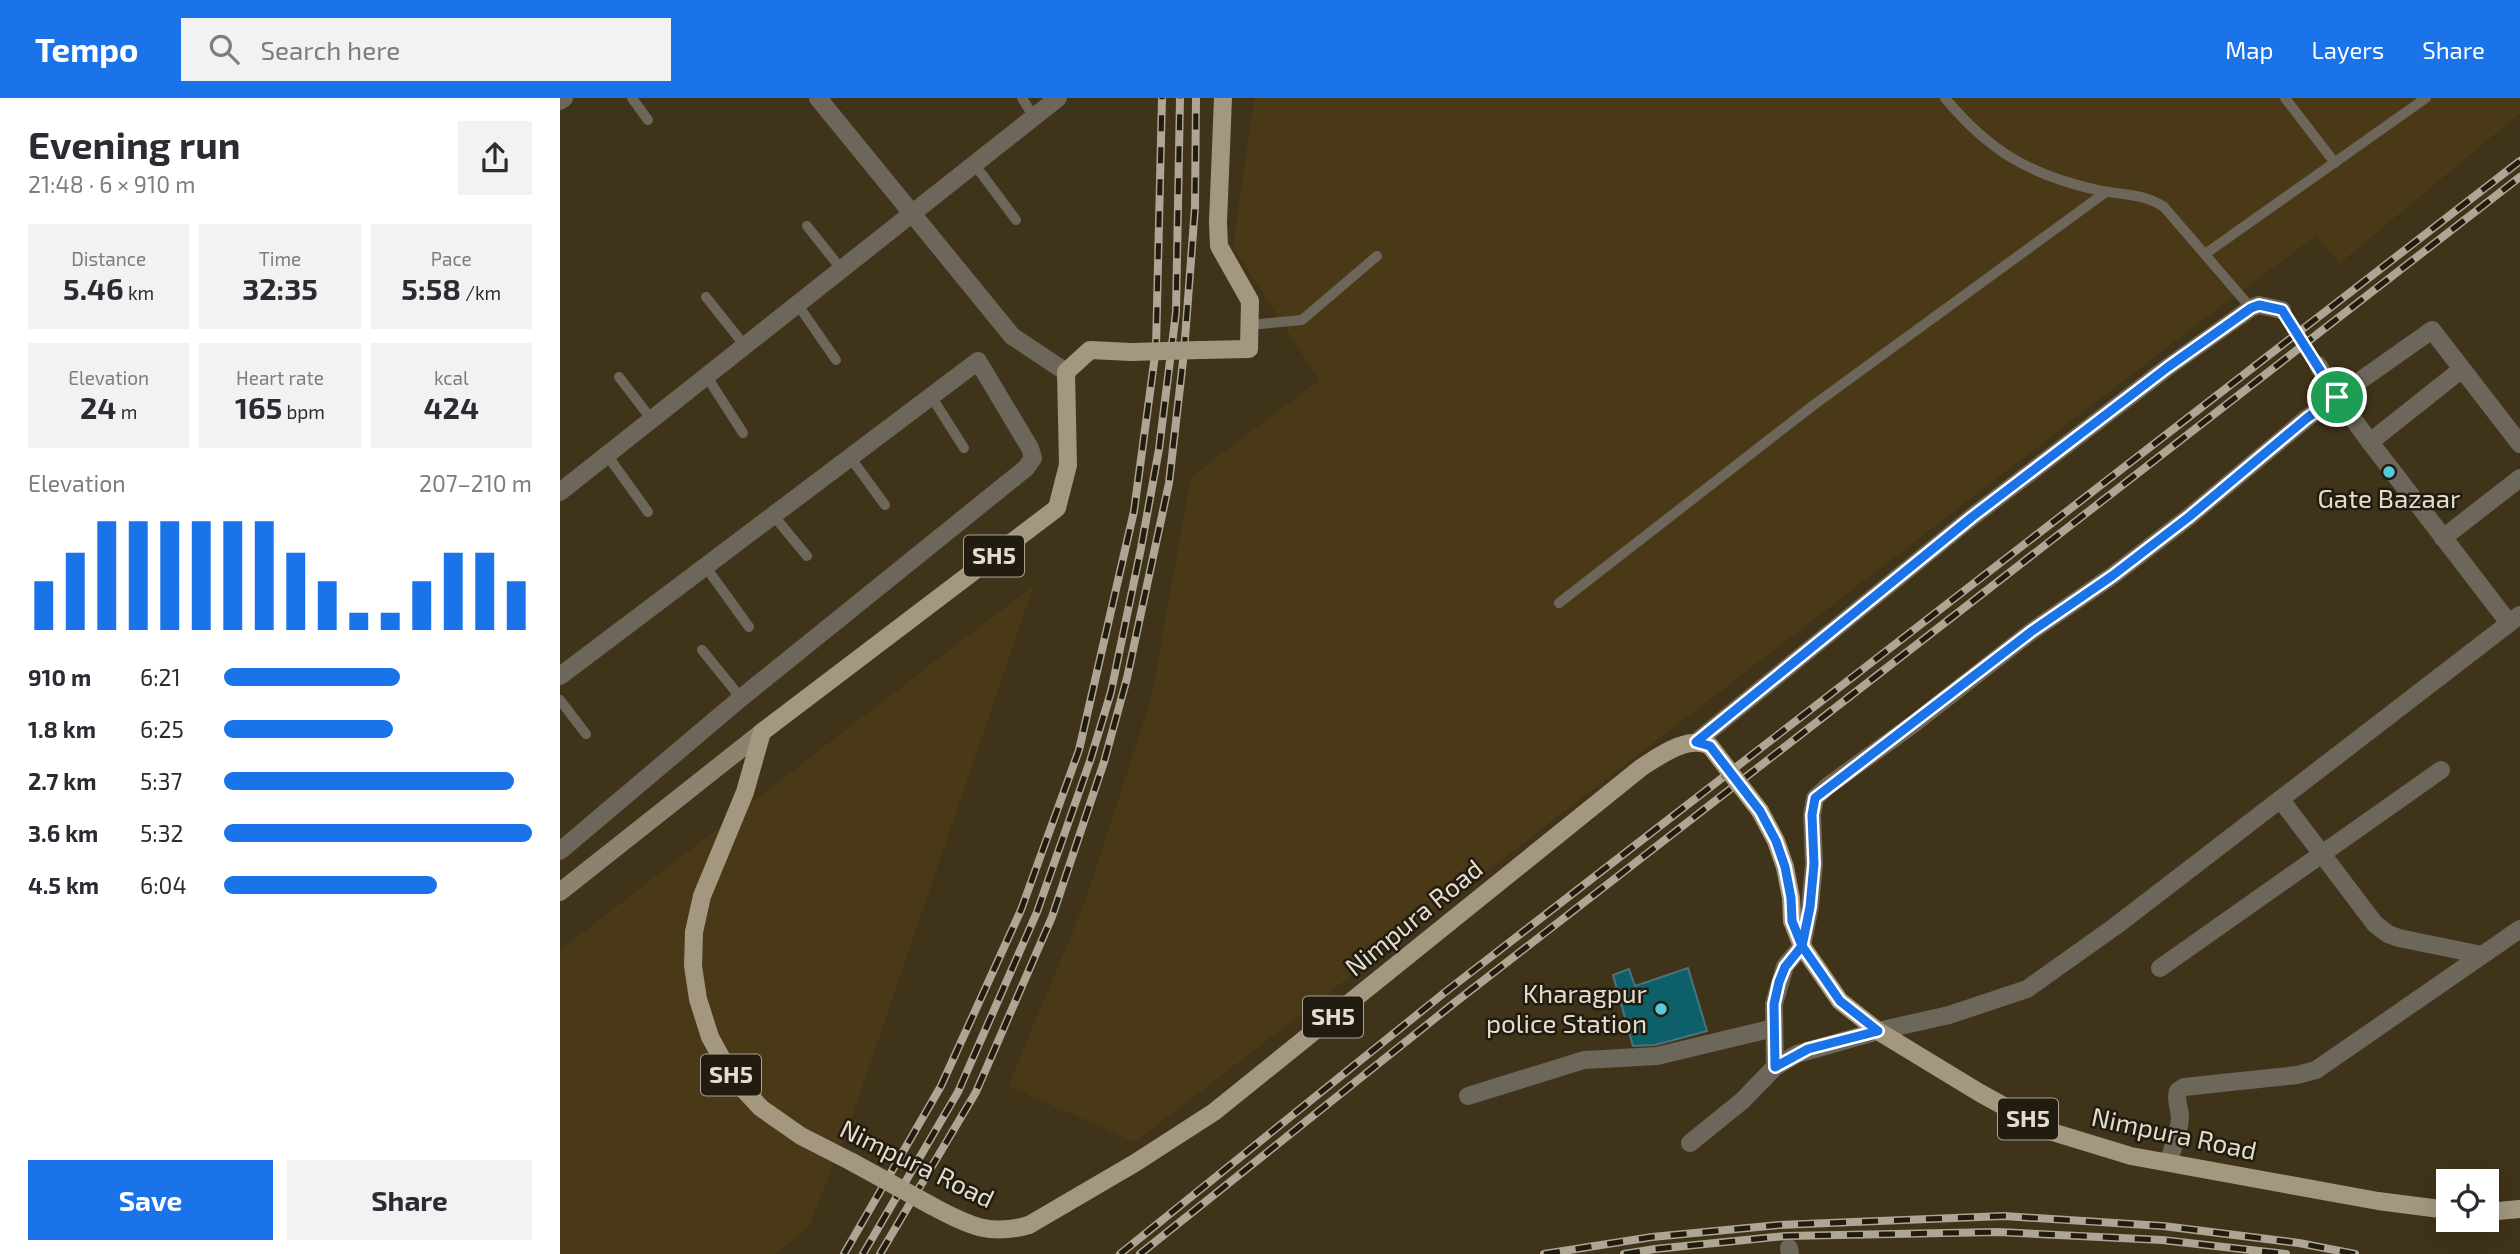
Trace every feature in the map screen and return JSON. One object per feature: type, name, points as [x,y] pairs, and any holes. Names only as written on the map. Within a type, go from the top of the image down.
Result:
[{"type":"main road","points":[[1066,372],[1090,350],[1130,352],[1249,349],[1251,301],[1219,246],[1223,98]]},
{"type":"main road","name":"SH5","points":[[762,732],[1057,508],[1068,465],[1066,372]]},
{"type":"main road","points":[[560,892],[762,732]]},
{"type":"main road","name":"Nimpura Road","points":[[762,732],[745,792],[702,896],[694,932],[693,966],[698,999],[710,1037],[732,1077],[761,1108],[801,1136],[962,1222],[983,1229],[1012,1230],[1028,1225],[1135,1163],[1214,1112],[1642,767],[1685,744],[1703,744],[1760,811],[1776,841],[1785,867],[1792,921],[1802,946],[1840,1001],[1878,1031],[2049,1131],[2131,1156],[2436,1208]]},
{"type":"main road","points":[[2499,1211],[2520,1209]]},
{"type":"street","points":[[818,98],[1012,336],[1066,372]]},
{"type":"street","points":[[560,492],[1058,98]]},
{"type":"street","points":[[1703,744],[1972,517],[2168,367],[2251,308],[2259,305],[2282,310]]},
{"type":"street","points":[[1775,1067],[1774,1004],[1785,967],[1802,946],[1810,907],[1814,864],[1812,815],[1815,798],[2032,631],[2112,576],[2190,516],[2307,418],[2432,330],[2520,444]]},
{"type":"street","points":[[560,676],[978,361],[1030,448],[1032,458],[1026,468],[741,698],[560,851]]},
{"type":"street","points":[[1690,1143],[1742,1101],[1775,1067],[1808,1049],[1949,1015],[2027,989],[2117,925],[2515,619],[2444,538],[2337,397],[2318,365]]},
{"type":"street","points":[[2370,442],[2462,369]]},
{"type":"street","points":[[2444,538],[2520,478]]},
{"type":"street","points":[[2160,968],[2441,770]]},
{"type":"street","points":[[2281,800],[2375,924],[2388,934],[2482,955]]},
{"type":"street","points":[[2168,1162],[2179,1132],[2180,1115],[2176,1099],[2178,1091],[2184,1087],[2297,1075],[2316,1070],[2520,929]]},
{"type":"street","points":[[1468,1096],[1584,1060],[1657,1056],[1774,1028]]},
{"type":"lane","points":[[632,98],[648,120]]},
{"type":"lane","points":[[1022,98],[1034,117]]},
{"type":"lane","points":[[1945,98],[1959,116],[2000,152],[2034,172],[2064,183],[2151,198],[2164,206],[2251,308]]},
{"type":"lane","points":[[2285,98],[2335,163]]},
{"type":"lane","points":[[2205,254],[2426,98]]},
{"type":"lane","points":[[975,165],[1016,220]]},
{"type":"lane","points":[[1559,603],[1815,404],[2106,192]]},
{"type":"lane","points":[[807,226],[842,270]]},
{"type":"lane","points":[[1250,325],[1302,320],[1377,256]]},
{"type":"lane","points":[[706,298],[746,346]]},
{"type":"lane","points":[[798,305],[836,360]]},
{"type":"lane","points":[[619,377],[652,420]]},
{"type":"lane","points":[[707,377],[743,433]]},
{"type":"lane","points":[[931,396],[964,448]]},
{"type":"lane","points":[[607,455],[648,512]]},
{"type":"lane","points":[[850,457],[885,505]]},
{"type":"lane","points":[[773,515],[807,556]]},
{"type":"lane","points":[[705,566],[749,627]]},
{"type":"lane","points":[[702,650],[741,698]]},
{"type":"lane","points":[[560,700],[586,733]]},
{"type":"path","points":[[2282,310],[2318,365]]},
{"type":"shaded area","points":[[1254,98],[2520,98],[2520,113],[2340,263],[2316,236],[2221,306],[1135,1142],[1008,1086],[1085,902],[1151,699],[1191,477],[1319,380],[1233,247]]},
{"type":"shaded area","points":[[1034,585],[853,1114],[809,1227],[775,1254],[560,1254],[560,950]]},
{"type":"building","name":"Kharagpur police Station","points":[[1688,968],[1707,1031],[1655,1045],[1633,1046],[1613,975],[1629,969],[1635,986]]},
{"type":"railway","points":[[844,1254],[941,1086],[1021,910],[1079,750],[1134,511],[1156,348],[1162,98]]},
{"type":"railway","points":[[863,1254],[958,1092],[1037,912],[1111,692],[1159,449],[1176,312],[1180,98]]},
{"type":"railway","points":[[880,1254],[976,1092],[1052,917],[1104,762],[1127,678],[1169,483],[1184,352],[1195,207],[1196,98]]},
{"type":"railway","points":[[1120,1254],[1444,993],[2520,161]]},
{"type":"railway","points":[[1140,1254],[1453,1004],[2520,177]]},
{"type":"railway","points":[[1544,1254],[1652,1237],[1779,1225],[2004,1216],[2163,1226],[2299,1243],[2355,1254]]},
{"type":"railway","points":[[1624,1254],[1786,1236],[1998,1232],[2162,1240],[2286,1254]]},
{"type":"place","name":"Gate Bazaar","points":[[2389,472]]},
{"type":"place","name":"Kharagpur police Station","points":[[1661,1009]]},
{"type":"route","points":[[2337,397],[2282,310],[2259,305],[2251,308],[2168,367],[1972,517],[1696,742],[1710,746],[1760,811],[1776,841],[1785,867],[1792,921],[1802,946],[1840,1001],[1878,1031],[1808,1049],[1775,1067],[1774,1004],[1785,967],[1802,946],[1810,907],[1814,864],[1812,815],[1815,798],[2032,631],[2112,576],[2190,516],[2307,418],[2337,397]]}]
